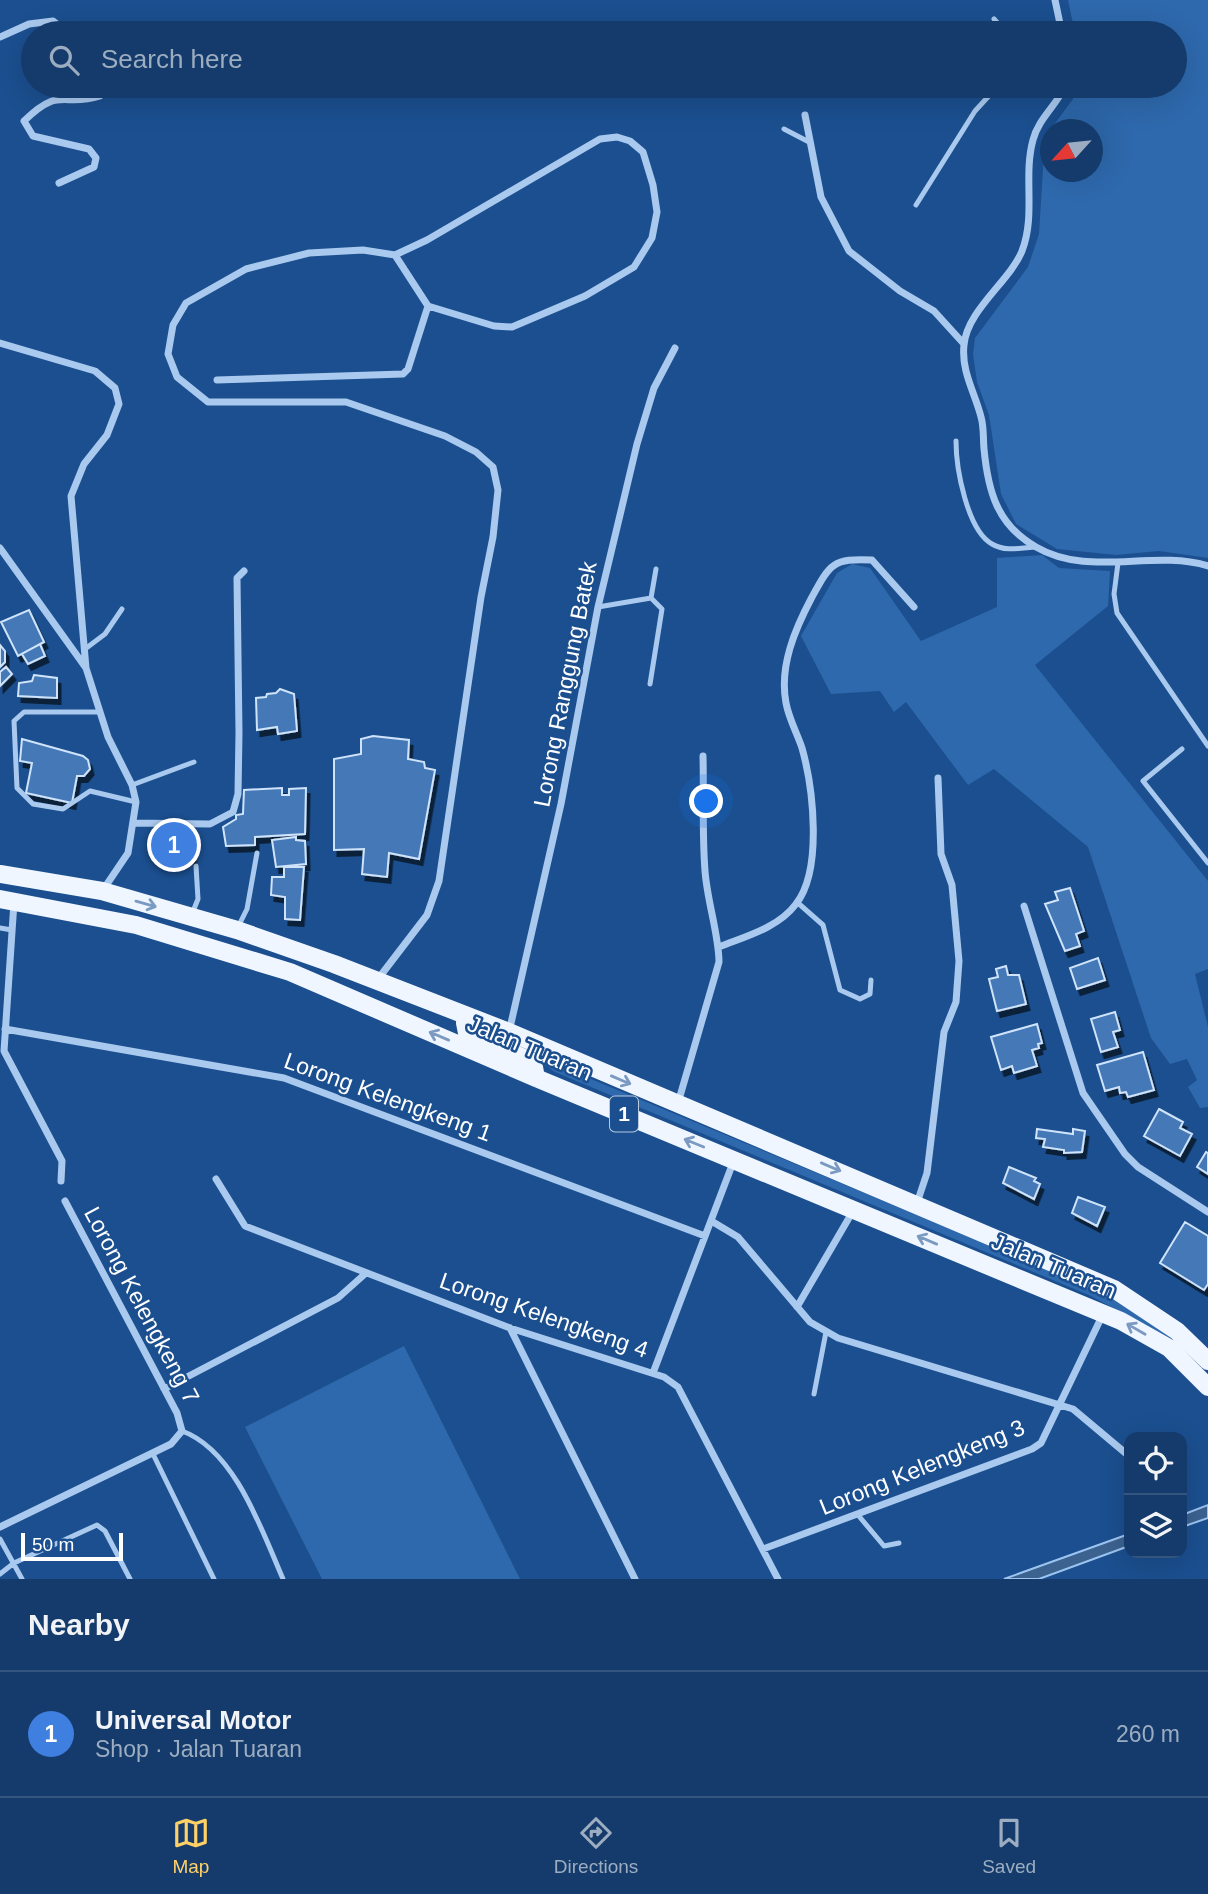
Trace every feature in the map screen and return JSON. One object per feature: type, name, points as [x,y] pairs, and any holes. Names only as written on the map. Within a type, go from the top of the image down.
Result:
[{"type":"main road","name":"Jalan Tuaran","points":[[0,874],[102,891],[237,930],[509,1032],[1114,1289],[1147,1308],[1177,1331],[1208,1361]]},
{"type":"main road","name":"Jalan Tuaran","points":[[7,900],[136,925],[264,962],[1103,1313],[1169,1348],[1208,1387]]},
{"type":"main road","points":[[477,1020],[465,1023],[467,1033],[533,1062],[536,1078]]},
{"type":"main road","points":[[1169,1348],[1208,1374]]},
{"type":"street","points":[[1055,0],[1060,21]]},
{"type":"street","points":[[0,37],[21,28]]},
{"type":"street","points":[[59,183],[87,172],[94,167],[96,158],[89,149],[33,135],[24,121],[43,103],[62,98],[95,98]]},
{"type":"street","points":[[1056,98],[1038,124],[1032,141],[1027,233],[1021,253],[989,296],[964,344],[968,379],[982,419],[993,498],[1007,527],[1036,547],[1059,558],[1118,563],[1160,559],[1208,566]]},
{"type":"street","points":[[805,115],[821,197],[849,251],[900,291],[933,311],[964,344]]},
{"type":"street","points":[[376,982],[427,915],[439,881],[481,597],[494,537],[498,490],[493,467],[476,452],[445,436],[346,402],[208,402],[177,377],[168,354],[173,325],[186,303],[246,269],[309,253],[362,250],[395,256],[600,139],[617,137],[630,141],[643,152],[653,185],[657,212],[652,238],[634,267],[585,296],[512,327],[494,326],[428,306],[395,256]]},
{"type":"street","points":[[217,380],[403,374],[408,369],[428,306]]},
{"type":"street","points":[[0,344],[94,371],[115,388],[119,404],[107,435],[84,464],[71,496],[86,667],[98,712],[132,785],[135,802],[128,853],[102,891]]},
{"type":"street","name":"Lorong Ranggung Batek","points":[[509,1032],[568,768],[598,607],[640,433],[654,388],[675,348]]},
{"type":"street","points":[[0,548],[7,554],[86,667]]},
{"type":"street","points":[[719,947],[779,922],[798,903],[807,884],[812,844],[811,798],[802,749],[786,703],[785,666],[797,624],[827,568],[848,559],[872,560],[914,607]]},
{"type":"street","points":[[134,823],[210,824],[233,812],[238,794],[239,758],[237,578],[244,571]]},
{"type":"street","points":[[678,1103],[719,962],[719,947],[713,935],[705,872],[703,756]]},
{"type":"street","points":[[916,1203],[926,1172],[944,1032],[956,1002],[959,961],[952,885],[941,854],[938,778]]},
{"type":"street","points":[[7,900],[12,930],[4,1051],[62,1161],[61,1181]]},
{"type":"street","points":[[1024,906],[1083,1093],[1125,1154],[1138,1167],[1208,1212]]},
{"type":"street","name":"Lorong Kelengkeng 1","points":[[5,1029],[284,1078],[705,1236]]},
{"type":"street","points":[[653,1373],[705,1236],[713,1222],[734,1160]]},
{"type":"street","name":"Lorong Kelengkeng 4","points":[[216,1179],[245,1226],[510,1328],[653,1373],[678,1387],[778,1579]]},
{"type":"street","name":"Lorong Kelengkeng 7","points":[[0,1527],[172,1444],[182,1431],[181,1420],[65,1200]]},
{"type":"street","points":[[797,1307],[854,1209]]},
{"type":"street","points":[[713,1222],[738,1237],[810,1322],[826,1332],[838,1338],[1073,1409],[1124,1452]]},
{"type":"street","points":[[164,1389],[338,1298],[366,1273]]},
{"type":"street","name":"Lorong Kelengkeng 3","points":[[763,1549],[858,1516],[1032,1449],[1041,1443],[1103,1313]]},
{"type":"street","points":[[510,1328],[635,1579]]},
{"type":"lane","points":[[916,205],[975,111],[987,98]]},
{"type":"lane","points":[[784,129],[809,142]]},
{"type":"lane","points":[[956,442],[956,460],[967,505],[979,530],[993,546],[1009,550],[1036,547]]},
{"type":"lane","points":[[1118,563],[1114,594],[1116,613],[1208,746]]},
{"type":"lane","points":[[651,598],[656,569]]},
{"type":"lane","points":[[598,607],[651,598]]},
{"type":"lane","points":[[650,684],[662,609],[651,598]]},
{"type":"lane","points":[[85,649],[106,634],[122,609]]},
{"type":"lane","points":[[98,712],[24,712],[14,720],[17,788],[33,804],[63,810],[90,791],[135,802]]},
{"type":"lane","points":[[1182,749],[1143,781],[1208,863]]},
{"type":"lane","points":[[132,785],[194,762]]},
{"type":"lane","points":[[237,930],[247,909],[257,853]]},
{"type":"lane","points":[[191,917],[198,899],[196,866]]},
{"type":"lane","points":[[798,903],[823,925],[840,990],[860,999],[870,994],[871,980]]},
{"type":"lane","points":[[0,928],[12,930]]},
{"type":"lane","points":[[814,1394],[826,1332]]},
{"type":"lane","points":[[182,1431],[197,1436],[229,1468],[283,1579]]},
{"type":"lane","points":[[153,1454],[214,1579]]},
{"type":"lane","points":[[858,1516],[884,1545],[899,1543]]},
{"type":"lane","points":[[0,1574],[14,1563],[97,1525],[105,1531],[130,1579]]},
{"type":"lane","points":[[0,1539],[22,1579]]},
{"type":"shaded area","points":[[1068,0],[1208,0],[1208,558],[1159,551],[1116,555],[1057,549],[1016,524],[1001,494],[989,415],[977,382],[973,354],[975,338],[1028,267],[1039,234],[1042,182],[1103,182],[1103,119],[1058,119],[1073,98],[1187,98],[1187,21],[1072,21]]},
{"type":"shaded area","points":[[1042,555],[1059,568],[1110,571],[1108,606],[1035,665],[1208,881],[1208,969],[1195,974],[1208,1027],[1208,1107],[1200,1108],[1188,1087],[1197,1080],[1187,1059],[1170,1064],[1151,1038],[1088,847],[994,769],[968,785],[906,702],[894,712],[880,691],[831,694],[801,636],[837,573],[852,564],[870,568],[921,641],[997,607],[997,558]]},
{"type":"shaded area","points":[[471,1029],[1093,1288],[1132,1307],[1208,1364],[1208,1371],[1163,1335],[1091,1296],[555,1072],[537,1060]]},
{"type":"shaded area","points":[[404,1346],[520,1579],[322,1579],[245,1427]]},
{"type":"shaded area","points":[[1208,1505],[1208,1518],[1187,1525],[1187,1513]]},
{"type":"shaded area","points":[[1124,1536],[1124,1548],[1039,1579],[1004,1579]]},
{"type":"building","points":[[29,610],[44,642],[18,656],[1,622]]},
{"type":"building","points":[[40,644],[45,656],[28,664],[22,654]]},
{"type":"building","points":[[0,645],[5,651],[5,662],[0,667]]},
{"type":"building","points":[[6,667],[12,674],[0,686],[0,672]]},
{"type":"building","points":[[34,675],[57,678],[57,698],[18,696],[19,683],[32,681]]},
{"type":"building","points":[[280,689],[294,694],[297,731],[278,734],[277,727],[257,730],[256,698],[266,697],[267,694],[276,693]]},
{"type":"building","points":[[373,736],[409,740],[408,759],[424,762],[425,768],[435,770],[419,859],[389,853],[387,877],[362,874],[364,849],[334,850],[334,759],[361,754],[361,739]]},
{"type":"building","points":[[22,739],[83,756],[88,760],[90,769],[84,776],[77,776],[72,803],[26,793],[32,763],[20,761]]},
{"type":"building","points":[[282,788],[282,795],[289,795],[289,789],[306,788],[305,834],[255,837],[255,845],[226,846],[223,827],[236,819],[236,815],[243,814],[244,790]]},
{"type":"building","points":[[155,832],[193,833],[192,858],[155,857]]},
{"type":"building","points":[[296,837],[296,840],[305,841],[306,864],[276,867],[272,840]]},
{"type":"building","points":[[284,867],[304,867],[300,920],[285,919],[285,897],[271,895],[272,877],[284,877]]},
{"type":"building","points":[[1070,888],[1084,931],[1076,934],[1080,946],[1065,951],[1045,904],[1058,900],[1055,892]]},
{"type":"building","points":[[1098,958],[1105,980],[1077,989],[1070,968]]},
{"type":"building","points":[[1006,966],[1008,975],[1019,975],[1026,1004],[997,1011],[989,979],[998,977],[996,969]]},
{"type":"building","points":[[1115,1012],[1120,1030],[1113,1032],[1118,1047],[1101,1052],[1091,1019]]},
{"type":"building","points":[[1037,1024],[1042,1043],[1038,1044],[1039,1048],[1032,1050],[1037,1066],[1014,1073],[1012,1066],[1001,1070],[991,1037]]},
{"type":"building","points":[[1143,1052],[1154,1090],[1128,1097],[1126,1092],[1120,1093],[1119,1087],[1105,1091],[1097,1065]]},
{"type":"building","points":[[1159,1109],[1183,1122],[1180,1128],[1192,1134],[1180,1156],[1144,1136]]},
{"type":"building","points":[[1037,1129],[1073,1134],[1073,1129],[1085,1131],[1082,1152],[1064,1153],[1064,1150],[1043,1147],[1045,1139],[1036,1138]]},
{"type":"building","points":[[1206,1152],[1208,1153],[1208,1174],[1197,1167]]},
{"type":"building","points":[[1009,1167],[1036,1178],[1034,1181],[1040,1184],[1034,1199],[1003,1183]]},
{"type":"building","points":[[1078,1197],[1105,1207],[1097,1226],[1072,1213]]},
{"type":"building","points":[[1185,1222],[1208,1236],[1208,1284],[1204,1290],[1160,1263]]},
{"type":"place","name":"Universal Motor","points":[[174,845]]}]
